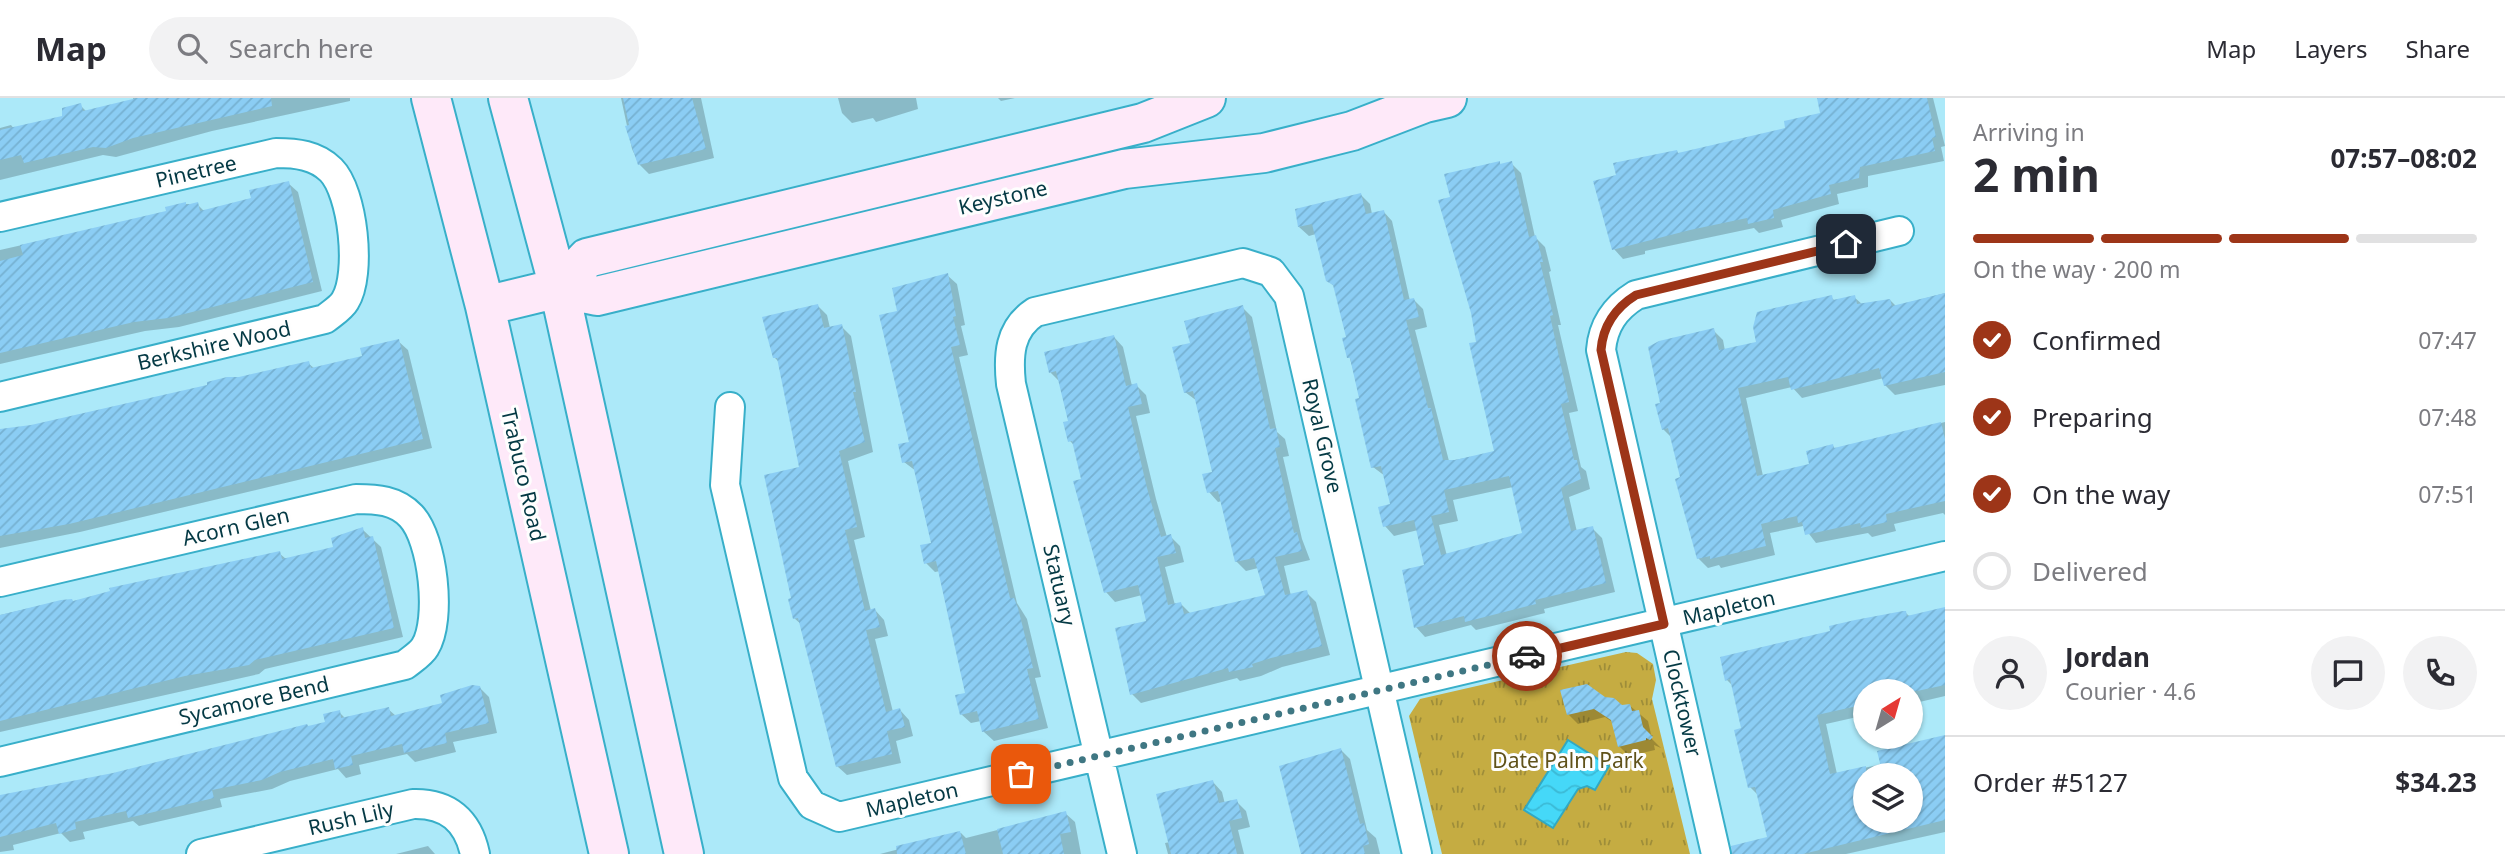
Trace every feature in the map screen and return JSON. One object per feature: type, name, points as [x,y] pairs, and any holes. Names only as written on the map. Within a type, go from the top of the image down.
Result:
[{"type":"street","name":"Trabuco Road","points":[[431,98],[485,306],[608,854]]},
{"type":"street","points":[[508,98],[559,288],[684,854]]},
{"type":"street","name":"Keystone","points":[[559,288],[587,258],[1143,123],[1206,98]]},
{"type":"street","name":"Keystone","points":[[485,306],[559,288],[597,296],[1124,169],[1264,153],[1352,131],[1425,103],[1447,98]]},
{"type":"street","name":"Pinetree","points":[[0,217],[276,153],[301,153],[320,161],[333,172],[343,192],[350,225]]},
{"type":"street","name":"Berkshire Wood","points":[[0,397],[325,319],[345,302],[354,279],[355,253],[350,225]]},
{"type":"street","name":"Clocktower","points":[[1717,854],[1601,350],[1602,333],[1621,304],[1636,295],[1899,231]]},
{"type":"street","name":"Royal Grove","points":[[1025,319],[1058,305],[1231,265],[1256,265],[1271,272],[1289,296],[1382,691],[1417,854]]},
{"type":"street","name":"Statuary","points":[[1025,319],[1011,345],[1011,384],[1122,854]]},
{"type":"street","name":"Mapleton","points":[[730,407],[725,485],[793,778],[812,804],[839,817],[1945,556]]},
{"type":"street","name":"Acorn Glen","points":[[0,582],[356,499],[381,499],[400,507],[413,518],[423,538],[430,570]]},
{"type":"street","name":"Sycamore Bend","points":[[0,762],[405,665],[425,648],[434,625],[435,599],[430,570]]},
{"type":"street","name":"Rush Lily","points":[[201,854],[413,804],[444,808],[458,817],[468,830],[475,854]]},
{"type":"green space","name":"Date Palm Park","points":[[1626,652],[1637,653],[1653,664],[1656,680],[1652,699],[1690,854],[1442,854],[1409,716],[1420,699]]},
{"type":"water","points":[[1568,740],[1609,766],[1595,790],[1587,786],[1578,789],[1553,828],[1524,810]]},
{"type":"building","points":[[137,98],[271,98],[272,106],[133,138],[106,148],[93,147],[24,163],[21,155],[0,160],[0,130],[62,116],[62,108],[81,103],[83,111]]},
{"type":"building","points":[[623,98],[692,98],[706,149],[638,165],[625,126],[629,125]]},
{"type":"building","points":[[1817,98],[1927,98],[1936,137],[1932,138],[1935,151],[1860,167],[1859,178],[1829,185],[1831,194],[1773,210],[1774,218],[1748,224],[1747,218],[1612,250],[1593,181],[1616,175],[1613,163],[1677,150],[1678,153],[1785,128],[1784,121],[1820,113]]},
{"type":"building","points":[[1500,161],[1500,164],[1512,161],[1529,237],[1536,235],[1543,262],[1540,262],[1569,402],[1561,404],[1581,479],[1561,488],[1571,531],[1593,526],[1606,583],[1535,600],[1536,604],[1465,622],[1464,616],[1414,628],[1402,570],[1424,565],[1414,520],[1383,527],[1378,507],[1390,504],[1381,466],[1371,468],[1355,399],[1359,398],[1350,358],[1347,358],[1342,338],[1346,337],[1333,285],[1326,281],[1312,224],[1298,227],[1295,209],[1361,193],[1366,214],[1384,210],[1404,300],[1414,298],[1419,317],[1406,320],[1443,460],[1494,451],[1469,343],[1476,342],[1471,313],[1438,200],[1450,197],[1444,174]],"holes":[[[1509,476],[1522,533],[1441,555],[1431,516],[1449,512],[1444,490]]]},
{"type":"building","points":[[289,181],[313,282],[168,318],[134,322],[0,353],[0,261],[23,255],[20,245],[166,211],[165,207],[186,202],[186,205],[198,202],[200,211],[251,198],[249,190]]},
{"type":"building","points":[[948,273],[956,316],[953,317],[960,345],[951,347],[1010,598],[1014,598],[1018,608],[1033,668],[1027,669],[1039,719],[982,732],[977,711],[960,715],[955,695],[965,693],[936,561],[924,564],[920,545],[931,543],[912,461],[902,463],[898,444],[909,442],[879,315],[897,311],[892,288]]},
{"type":"building","points":[[1945,293],[1945,372],[1884,386],[1879,368],[1791,390],[1788,377],[1738,388],[1757,476],[1809,464],[1806,451],[1833,444],[1834,448],[1941,422],[1945,439],[1945,501],[1886,514],[1887,522],[1861,528],[1860,523],[1805,535],[1802,522],[1798,523],[1797,516],[1761,524],[1766,546],[1710,559],[1710,556],[1697,559],[1675,479],[1680,477],[1668,428],[1662,430],[1655,404],[1660,403],[1648,347],[1659,341],[1714,328],[1719,350],[1756,342],[1753,327],[1757,312],[1832,295],[1833,300],[1855,295],[1857,304],[1890,299],[1892,306]]},
{"type":"building","points":[[818,304],[824,328],[842,324],[856,392],[853,392],[865,442],[839,451],[857,527],[845,530],[865,611],[875,608],[880,627],[866,630],[886,712],[900,708],[905,727],[887,731],[892,754],[836,767],[798,618],[793,619],[788,599],[791,598],[764,475],[799,467],[777,358],[773,358],[762,317]]},
{"type":"building","points":[[1243,305],[1270,429],[1276,428],[1280,447],[1275,448],[1294,533],[1297,532],[1302,551],[1275,557],[1285,595],[1307,590],[1322,646],[1271,658],[1252,664],[1253,667],[1229,672],[1228,668],[1130,695],[1115,628],[1146,621],[1138,585],[1104,593],[1073,481],[1081,479],[1072,441],[1068,442],[1063,422],[1068,421],[1056,371],[1049,373],[1044,352],[1114,335],[1126,386],[1137,383],[1142,404],[1128,407],[1147,488],[1161,537],[1171,534],[1176,553],[1157,557],[1168,605],[1181,602],[1184,614],[1265,595],[1254,558],[1235,562],[1218,491],[1207,493],[1202,474],[1212,472],[1193,391],[1184,393],[1172,347],[1190,343],[1184,321]]},
{"type":"building","points":[[399,339],[423,439],[69,524],[0,536],[0,429],[31,425],[207,385],[207,382],[227,377],[239,377],[309,361],[311,368],[362,356],[360,348]]},
{"type":"building","points":[[363,527],[365,538],[373,536],[394,628],[255,660],[249,665],[185,676],[0,721],[0,615],[61,600],[73,601],[110,591],[109,588],[280,551],[282,559],[333,547],[331,538]]},
{"type":"building","points":[[1945,607],[1945,685],[1923,690],[1923,679],[1853,679],[1853,707],[1817,715],[1830,774],[1853,769],[1853,833],[1891,833],[1803,854],[1732,854],[1731,846],[1767,837],[1755,787],[1748,788],[1734,730],[1741,728],[1730,679],[1725,681],[1720,657],[1830,631],[1829,626],[1855,620],[1903,611],[1906,611],[1907,616]]},
{"type":"building","points":[[1587,684],[1622,705],[1630,704],[1632,711],[1639,710],[1643,727],[1653,737],[1618,747],[1611,720],[1594,709],[1567,715],[1560,690]]},
{"type":"building","points":[[472,685],[480,686],[489,723],[445,733],[447,743],[404,753],[402,744],[351,756],[353,765],[335,769],[333,759],[280,772],[262,780],[212,790],[214,798],[128,818],[126,811],[75,822],[76,829],[59,834],[56,823],[0,837],[0,795],[113,773],[307,724],[325,722],[323,714],[340,710],[341,718],[389,707],[391,716],[442,703],[440,695]]},
{"type":"building","points":[[1945,735],[1945,820],[1923,825],[1923,763],[1880,763],[1877,751],[1923,749],[1923,740]]},
{"type":"building","points":[[1341,748],[1360,824],[1364,823],[1369,844],[1363,846],[1365,854],[1301,854],[1279,766]]},
{"type":"building","points":[[1213,780],[1219,803],[1237,799],[1242,818],[1229,821],[1237,854],[1171,854],[1156,794]]},
{"type":"building","points":[[1066,811],[1071,832],[1060,834],[1064,854],[1003,854],[997,829]]},
{"type":"building","points":[[960,831],[966,854],[897,854],[896,846]]},
{"type":"way so far","points":[[1021,774],[1527,656]]},
{"type":"route","points":[[1527,656],[1664,624],[1601,350],[1602,333],[1621,304],[1636,295],[1846,244]]}]
